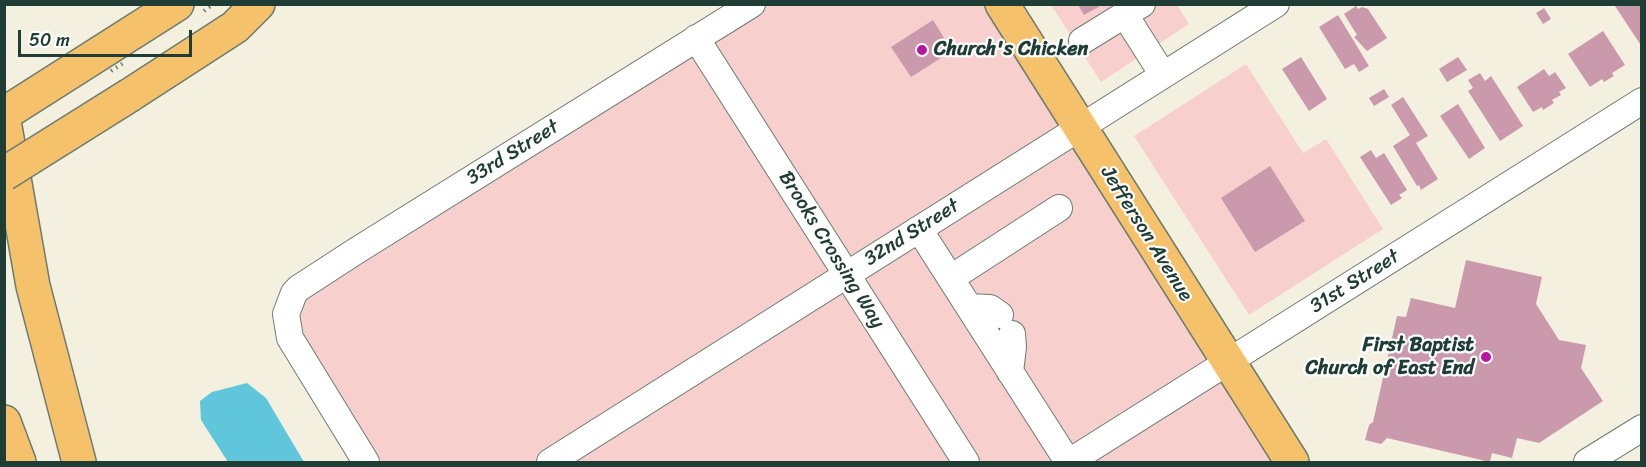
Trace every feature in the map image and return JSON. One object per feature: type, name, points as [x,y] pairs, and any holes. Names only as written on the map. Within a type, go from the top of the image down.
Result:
[{"type":"main road","points":[[4,114],[177,4]]},
{"type":"main road","points":[[4,174],[235,27],[258,4]]},
{"type":"main road","name":"Jefferson Avenue","points":[[1002,4],[1292,462]]},
{"type":"main road","points":[[4,121],[33,286],[79,462]]},
{"type":"main road","points":[[4,422],[19,462]]},
{"type":"street","name":"33rd Street","points":[[366,462],[290,338],[286,314],[299,288],[752,4]]},
{"type":"street","name":"32nd Street","points":[[550,462],[1276,4]]},
{"type":"street","points":[[1082,41],[1133,10],[1163,75]]},
{"type":"street","name":"Brooks Crossing Way","points":[[696,38],[966,462]]},
{"type":"street","name":"31st Street","points":[[1069,462],[1641,101]]},
{"type":"street","points":[[951,278],[1059,208]]},
{"type":"street","points":[[918,229],[1069,462]]},
{"type":"street","points":[[969,307],[990,308],[1006,325],[1013,347],[1010,372]]},
{"type":"street","points":[[1587,462],[1641,428]]},
{"type":"shaded area","points":[[756,5],[1002,5],[1292,462],[367,462],[286,316],[290,302]]},
{"type":"shaded area","points":[[1051,5],[1177,5],[1189,24],[1101,82]]},
{"type":"shaded area","points":[[1246,64],[1303,153],[1326,139],[1383,229],[1249,315],[1134,136]]},
{"type":"water","points":[[247,383],[266,398],[304,462],[228,462],[201,420],[200,401],[212,392]]},
{"type":"building","points":[[1642,4],[1642,47],[1615,6]]},
{"type":"building","points":[[1078,5],[1102,5],[1084,15]]},
{"type":"building","points":[[1356,6],[1358,9],[1362,7],[1368,9],[1387,38],[1367,51],[1354,37],[1357,35],[1344,14]]},
{"type":"building","points":[[1544,8],[1551,19],[1543,24],[1536,13]]},
{"type":"building","points":[[1338,15],[1369,66],[1359,72],[1354,64],[1345,69],[1319,27]]},
{"type":"building","name":"Church's Chicken","points":[[933,20],[952,51],[911,77],[891,47]]},
{"type":"building","points":[[1603,31],[1625,65],[1612,73],[1614,76],[1604,82],[1602,79],[1590,87],[1568,54]]},
{"type":"building","points":[[1301,57],[1327,99],[1309,111],[1282,69]]},
{"type":"building","points":[[1458,57],[1467,70],[1447,82],[1439,69]]},
{"type":"building","points":[[1544,69],[1549,76],[1555,72],[1566,88],[1559,92],[1561,95],[1552,100],[1554,103],[1543,110],[1542,107],[1533,112],[1517,87]]},
{"type":"building","points":[[1480,73],[1485,81],[1491,76],[1523,126],[1500,141],[1468,91],[1473,88],[1468,80]]},
{"type":"building","points":[[1384,89],[1389,97],[1374,106],[1369,98]]},
{"type":"building","points":[[1403,97],[1428,136],[1416,143],[1438,179],[1421,190],[1393,146],[1410,135],[1391,105]]},
{"type":"building","points":[[1458,104],[1485,148],[1469,159],[1440,116]]},
{"type":"building","points":[[1371,150],[1376,158],[1384,153],[1407,190],[1399,195],[1402,198],[1391,205],[1360,157]]},
{"type":"building","points":[[1270,166],[1305,221],[1255,252],[1221,198]]},
{"type":"building","name":"First Baptist Church of East End","points":[[1466,260],[1542,277],[1536,304],[1559,340],[1586,345],[1581,368],[1603,401],[1539,443],[1517,438],[1512,458],[1492,453],[1490,462],[1387,438],[1381,444],[1365,440],[1369,425],[1373,422],[1397,316],[1406,317],[1411,298],[1455,308]]},
{"type":"place","name":"Church's Chicken","points":[[922,50]]},
{"type":"place","name":"First Baptist Church of East End","points":[[1486,357]]}]
